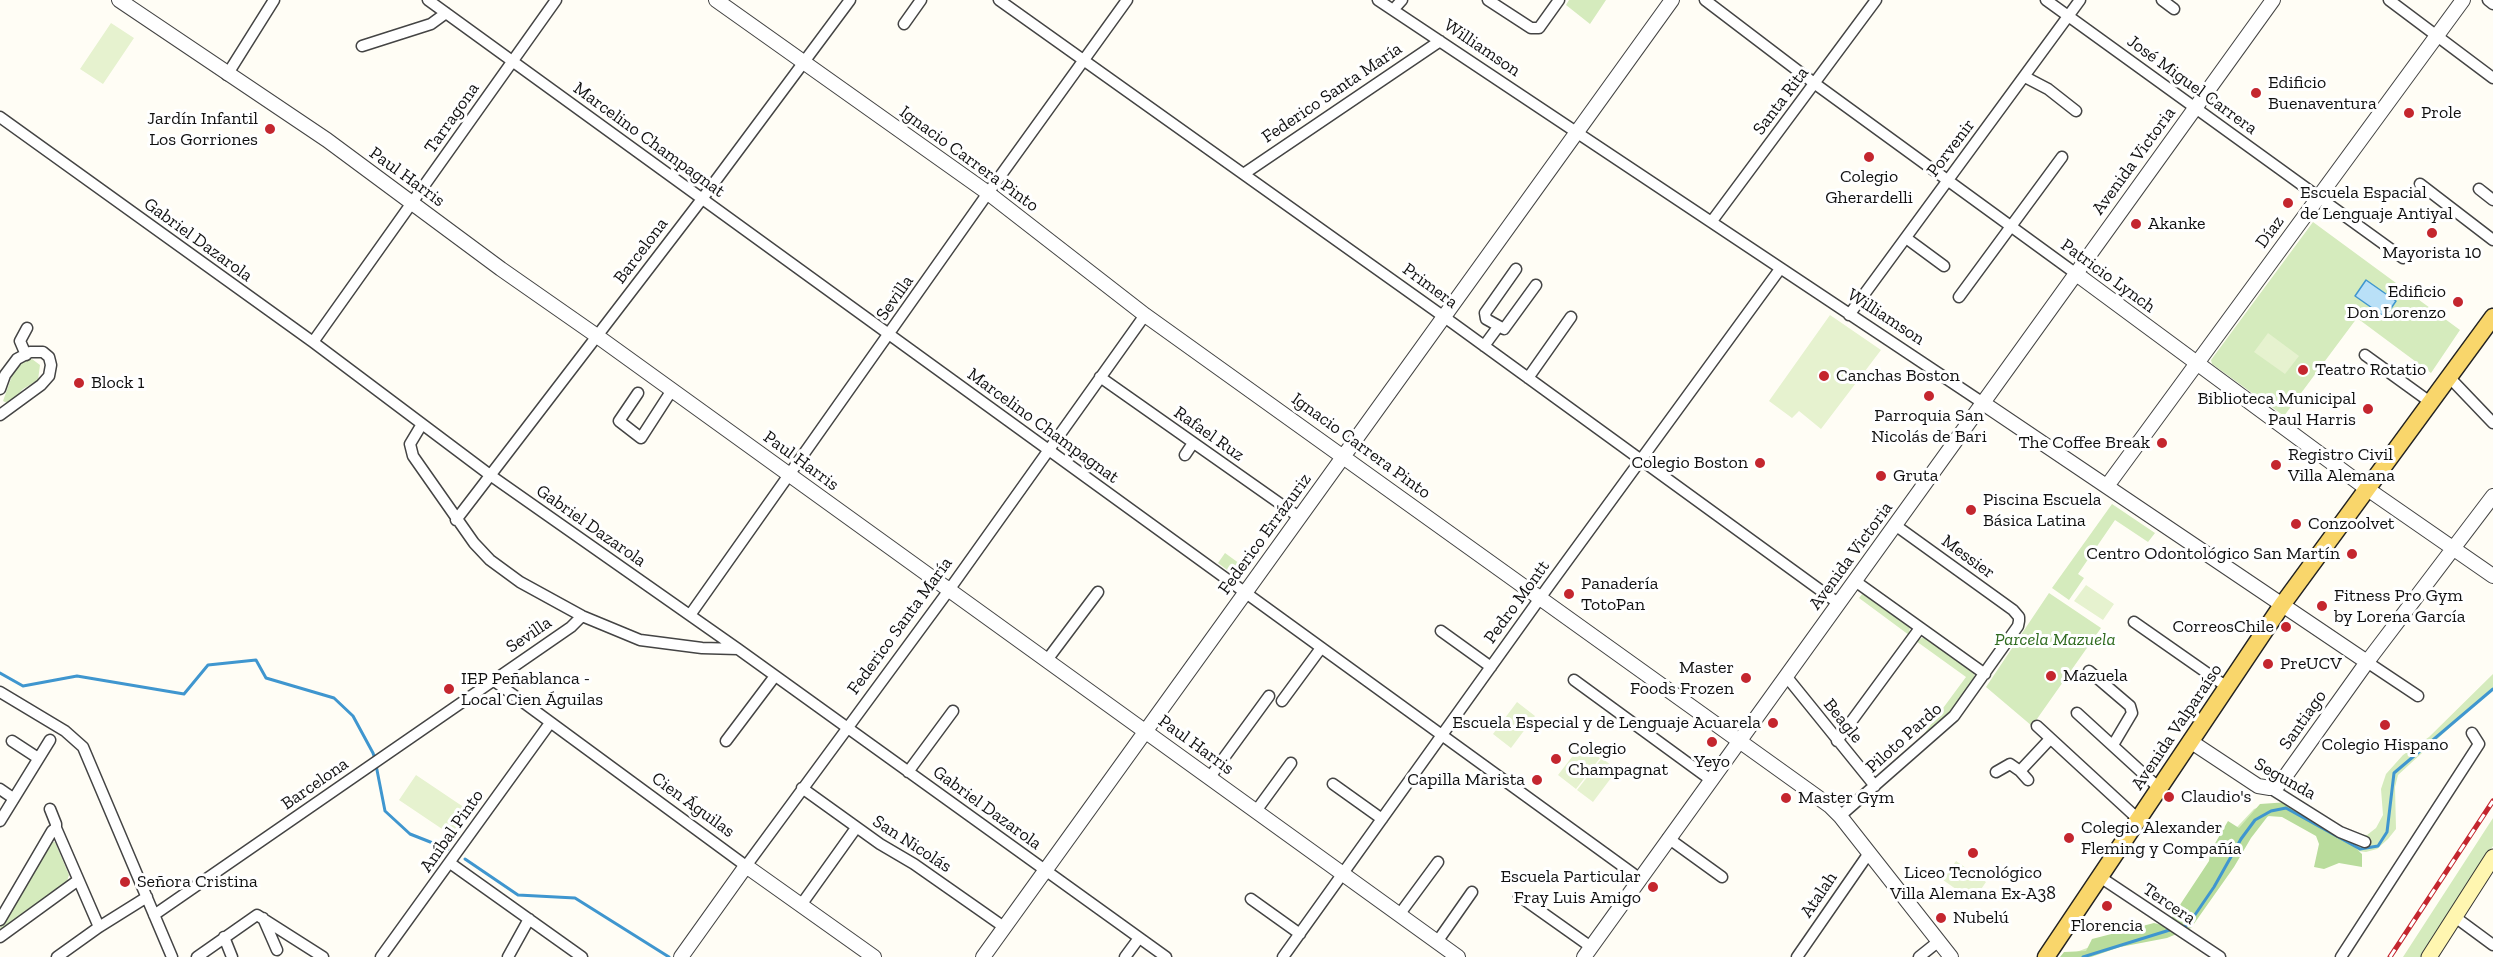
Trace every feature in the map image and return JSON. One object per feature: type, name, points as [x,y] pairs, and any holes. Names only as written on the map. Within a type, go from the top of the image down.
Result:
[{"type":"main road","name":"Avenida Valparaíso","points":[[2046,957],[2282,605],[2493,317]]},
{"type":"main road","points":[[2429,957],[2493,857]]},
{"type":"street","name":"Paul Harris","points":[[120,0],[227,75],[327,140],[501,269],[1458,957]]},
{"type":"street","points":[[227,75],[274,0]]},
{"type":"street","name":"Marcelino Champagnat","points":[[428,0],[1639,878]]},
{"type":"street","name":"Tarragona","points":[[313,342],[556,0]]},
{"type":"street","name":"Ignacio Carrera Pinto","points":[[716,0],[988,193],[1145,315],[1740,740],[1840,816],[1951,957]]},
{"type":"street","name":"Barcelona","points":[[456,520],[702,199],[850,0]]},
{"type":"street","points":[[904,24],[921,0]]},
{"type":"street","name":"Primera","points":[[999,0],[1245,174],[1838,603]]},
{"type":"street","name":"Sevilla","points":[[690,615],[1127,0]]},
{"type":"street","name":"Williamson","points":[[1378,0],[1577,134],[1712,221],[1780,269],[2418,696]]},
{"type":"street","points":[[1393,10],[1402,0]]},
{"type":"street","points":[[1488,0],[1531,28],[1539,28],[1559,0]]},
{"type":"street","name":"Federico Errázuriz","points":[[983,957],[1672,0]]},
{"type":"street","name":"Santa Rita","points":[[1712,221],[1876,0]]},
{"type":"street","name":"José Miguel Carrera","points":[[2046,0],[2403,258]]},
{"type":"street","name":"Porvenir","points":[[1849,315],[2080,0]]},
{"type":"street","points":[[2162,0],[2174,9]]},
{"type":"street","name":"Avenida Victoria","points":[[1587,952],[2273,0]]},
{"type":"street","points":[[2389,0],[2493,78]]},
{"type":"street","name":"Díaz","points":[[2107,486],[2463,0]]},
{"type":"street","points":[[2488,0],[2493,4]]},
{"type":"street","name":"Patricio Lynch","points":[[1710,1],[1814,83],[2010,227],[2366,488],[2493,576]]},
{"type":"street","points":[[362,46],[431,24],[446,13]]},
{"type":"street","name":"Federico Santa María","points":[[1245,174],[1440,41]]},
{"type":"street","points":[[2025,77],[2048,89],[2076,111]]},
{"type":"street","name":"Gabriel Dazarola","points":[[0,117],[313,342],[490,476],[738,649],[1166,957]]},
{"type":"street","points":[[1959,297],[2062,157]]},
{"type":"street","points":[[2420,184],[2493,240]]},
{"type":"street","points":[[2479,189],[2493,200]]},
{"type":"street","points":[[1906,238],[1944,266]]},
{"type":"street","points":[[1516,268],[1485,313],[1486,319],[1501,330],[1506,327],[1536,285]]},
{"type":"street","name":"Pedro Montt","points":[[1283,957],[1780,269]]},
{"type":"street","name":"Federico Santa María","points":[[681,957],[802,788],[949,590],[1145,315]]},
{"type":"street","points":[[1528,378],[1571,317]]},
{"type":"street","points":[[1484,346],[1498,327]]},
{"type":"street","points":[[26,355],[20,341],[27,328]]},
{"type":"street","points":[[0,388],[5,375],[17,359],[30,352],[43,352],[49,357],[51,365],[49,376],[41,385],[0,415]]},
{"type":"street","points":[[2365,355],[2430,402]]},
{"type":"street","points":[[2449,376],[2493,423]]},
{"type":"street","name":"Rafael Ruz","points":[[1100,377],[1299,517]]},
{"type":"street","points":[[638,393],[619,422],[641,438],[672,390]]},
{"type":"street","points":[[422,424],[410,444],[413,456],[456,520],[490,560],[539,593],[582,616],[640,640],[702,648],[738,649]]},
{"type":"street","points":[[1185,455],[1194,443]]},
{"type":"street","name":"Santiago","points":[[2270,788],[2282,781],[2367,662],[2493,496]]},
{"type":"street","name":"Messier","points":[[1895,525],[2013,610],[2019,617]]},
{"type":"street","points":[[1855,581],[1985,674]]},
{"type":"street","points":[[1047,660],[1098,592]]},
{"type":"street","name":"Sevilla","points":[[493,680],[571,627],[582,616]]},
{"type":"street","name":"Piloto Pardo","points":[[1840,816],[1951,720],[2018,626],[2019,617]]},
{"type":"street","points":[[2134,622],[2227,687]]},
{"type":"street","points":[[1837,741],[1920,628]]},
{"type":"street","points":[[1441,631],[1491,667]]},
{"type":"street","points":[[1282,701],[1298,669],[1321,648]]},
{"type":"street","points":[[2089,671],[2130,706],[2132,713],[2113,745]]},
{"type":"street","points":[[726,741],[775,676]]},
{"type":"street","name":"Beagle","points":[[1786,676],[1875,786]]},
{"type":"street","name":"Barcelona","points":[[154,915],[493,680]]},
{"type":"street","name":"Cien Águilas","points":[[493,680],[874,957]]},
{"type":"street","points":[[1574,680],[1711,780]]},
{"type":"street","points":[[0,692],[65,731],[83,747],[172,957]]},
{"type":"street","points":[[1210,777],[1269,696]]},
{"type":"street","points":[[908,772],[953,711]]},
{"type":"street","points":[[2077,713],[2159,788]]},
{"type":"street","name":"Aníbal Pinto","points":[[381,957],[550,723]]},
{"type":"street","points":[[2037,726],[2138,819]]},
{"type":"street","points":[[2341,957],[2479,744],[2472,733]]},
{"type":"street","points":[[0,821],[50,740]]},
{"type":"street","points":[[2020,771],[2050,740]]},
{"type":"street","points":[[12,741],[38,758]]},
{"type":"street","name":"Segunda","points":[[2190,741],[2258,786],[2270,788],[2340,832],[2365,842]]},
{"type":"street","points":[[1257,811],[1291,763]]},
{"type":"street","points":[[1996,772],[2010,764],[2028,780]]},
{"type":"street","points":[[1333,784],[1382,819]]},
{"type":"street","name":"San Nicolás","points":[[802,788],[856,828],[920,868],[1004,927]]},
{"type":"street","points":[[0,789],[14,798]]},
{"type":"street","points":[[50,809],[77,881],[99,927]]},
{"type":"street","points":[[0,920],[52,831],[56,828]]},
{"type":"street","points":[[801,905],[856,828]]},
{"type":"street","points":[[1668,838],[1722,877]]},
{"type":"street","name":"Atalah","points":[[1797,957],[1869,853]]},
{"type":"street","points":[[1399,915],[1438,862]]},
{"type":"street","points":[[450,863],[582,957]]},
{"type":"street","name":"Tercera","points":[[2100,877],[2220,957]]},
{"type":"street","points":[[0,936],[77,881]]},
{"type":"street","points":[[1437,942],[1472,892]]},
{"type":"street","points":[[1518,896],[1587,952]]},
{"type":"street","points":[[57,957],[147,897]]},
{"type":"street","points":[[1251,899],[1300,934]]},
{"type":"street","points":[[197,957],[253,916],[263,918],[323,957]]},
{"type":"street","points":[[2455,917],[2493,945]]},
{"type":"street","points":[[263,918],[277,950]]},
{"type":"street","points":[[508,957],[529,919]]},
{"type":"street","points":[[224,937],[232,957]]},
{"type":"street","points":[[1125,957],[1139,938]]},
{"type":"street","points":[[1919,957],[1939,941]]},
{"type":"green space","points":[[1569,0],[1606,0],[1590,24],[1566,5]]},
{"type":"green space","points":[[111,23],[134,38],[103,84],[80,69]]},
{"type":"green space","points":[[2313,222],[2460,330],[2431,373],[2357,318],[2284,416],[2212,364],[2211,360]]},
{"type":"green space","name":"Canchas Boston","points":[[1830,315],[1881,350],[1821,429],[1799,411],[1792,418],[1769,401]]},
{"type":"green space","points":[[2268,333],[2299,356],[2285,374],[2254,352]]},
{"type":"green space","points":[[32,359],[40,365],[38,380],[23,389],[9,404],[3,401],[13,373],[22,362]]},
{"type":"green space","points":[[2112,504],[2155,533],[2148,542],[2115,520],[2078,574],[2084,578],[2069,600],[2052,588]]},
{"type":"green space","points":[[1225,553],[1247,569],[1239,579],[1218,563]]},
{"type":"green space","points":[[2086,585],[2114,604],[2103,620],[2074,601]]},
{"type":"green space","points":[[1863,593],[1910,626],[1909,635],[1859,598]]},
{"type":"green space","name":"Parcela Mazuela","points":[[2049,593],[2101,628],[2032,726],[1986,687]]},
{"type":"green space","points":[[1924,637],[1974,672],[1975,680],[1947,718],[1918,742],[1966,677],[1916,641]]},
{"type":"green space","points":[[2493,674],[2493,688],[2398,775],[2395,787],[2396,829],[2377,849],[2366,852],[2357,851],[2277,813],[2262,819],[2175,932],[2063,957],[2135,930],[2171,923],[2224,841],[2254,809],[2265,805],[2345,833],[2367,835],[2376,828],[2383,815],[2381,789],[2386,774],[2403,755],[2429,737]]},
{"type":"green space","points":[[1517,702],[1535,716],[1511,748],[1493,734]]},
{"type":"green space","points":[[1582,744],[1600,758],[1576,789],[1558,775]]},
{"type":"green space","points":[[1602,758],[1617,770],[1593,802],[1577,790]]},
{"type":"green space","points":[[416,775],[468,810],[451,835],[399,800]]},
{"type":"green space","points":[[2289,802],[2342,836],[2362,854],[2362,867],[2339,863],[2324,869],[2314,867],[2319,844],[2316,836],[2282,817],[2268,816],[2191,928],[2167,938],[2120,947],[2091,957],[2060,957],[2064,952],[2086,951],[2092,939],[2154,923],[2166,926],[2209,861],[2210,852],[2228,821],[2239,828],[2260,804]]},
{"type":"green space","points":[[2493,818],[2493,846],[2421,957],[2403,957]]},
{"type":"green space","points":[[50,842],[55,842],[69,875],[66,884],[0,932],[0,928]]},
{"type":"green space","points":[[1956,861],[1986,882],[1973,901],[1943,880]]},
{"type":"water","points":[[2366,280],[2396,301],[2385,317],[2355,296]]},
{"type":"waterway","points":[[0,673],[23,686],[77,676],[184,694],[208,665],[256,660],[266,678],[334,698],[353,716],[375,759]]},
{"type":"waterway","points":[[2182,927],[2188,925],[2214,887],[2241,839],[2255,820],[2271,811],[2286,808],[2360,849],[2378,846],[2387,832],[2394,773],[2493,689]]},
{"type":"waterway","points":[[376,765],[385,811],[410,834],[448,849]]},
{"type":"waterway","points":[[465,859],[518,895],[575,898],[669,957]]},
{"type":"waterway","points":[[2083,957],[2173,929]]},
{"type":"railway","points":[[2390,957],[2493,801]]},
{"type":"place","name":"Edificio Buenaventura","points":[[2256,93]]},
{"type":"place","name":"Prole","points":[[2409,113]]},
{"type":"place","name":"Jardín Infantil Los Gorriones","points":[[270,129]]},
{"type":"place","name":"Colegio Gherardelli","points":[[1869,157]]},
{"type":"place","name":"Escuela Espacial de Lenguaje Antiyal","points":[[2288,203]]},
{"type":"place","name":"Akanke","points":[[2136,224]]},
{"type":"place","name":"Mayorista 10","points":[[2432,233]]},
{"type":"place","name":"Edificio Don Lorenzo","points":[[2458,302]]},
{"type":"place","name":"Teatro Rotatio","points":[[2303,370]]},
{"type":"place","name":"Canchas Boston","points":[[1824,376]]},
{"type":"place","name":"Block 1","points":[[79,383]]},
{"type":"place","name":"Parroquia San Nicolás de Bari","points":[[1929,396]]},
{"type":"place","name":"Biblioteca Municipal Paul Harris","points":[[2368,409]]},
{"type":"place","name":"The Coffee Break","points":[[2162,443]]},
{"type":"place","name":"Colegio Boston","points":[[1760,463]]},
{"type":"place","name":"Registro Civil Villa Alemana","points":[[2276,465]]},
{"type":"place","name":"Gruta","points":[[1881,476]]},
{"type":"place","name":"Piscina Escuela Básica Latina","points":[[1971,510]]},
{"type":"place","name":"Conzoolvet","points":[[2296,524]]},
{"type":"place","name":"Centro Odontológico San Martín","points":[[2352,554]]},
{"type":"place","name":"Panadería TotoPan","points":[[1569,594]]},
{"type":"place","name":"Fitness Pro Gym by Lorena García","points":[[2322,606]]},
{"type":"place","name":"CorreosChile","points":[[2286,627]]},
{"type":"place","name":"PreUCV","points":[[2268,664]]},
{"type":"place","name":"Mazuela","points":[[2051,676]]},
{"type":"place","name":"Master Foods Frozen","points":[[1746,678]]},
{"type":"place","name":"IEP Peñablanca - Local Cien Águilas","points":[[449,689]]},
{"type":"place","name":"Escuela Especial y de Lenguaje Acuarela","points":[[1773,723]]},
{"type":"place","name":"Colegio Hispano","points":[[2385,725]]},
{"type":"place","name":"Yeyo","points":[[1712,742]]},
{"type":"place","name":"Colegio Champagnat","points":[[1556,759]]},
{"type":"place","name":"Capilla Marista","points":[[1537,780]]},
{"type":"place","name":"Claudio's","points":[[2169,797]]},
{"type":"place","name":"Master Gym","points":[[1786,798]]},
{"type":"place","name":"Colegio Alexander Fleming y Compañía","points":[[2069,838]]},
{"type":"place","name":"Liceo Tecnológico Villa Alemana Ex-A38","points":[[1973,853]]},
{"type":"place","name":"Señora Cristina","points":[[125,882]]},
{"type":"place","name":"Escuela Particular Fray Luis Amigo","points":[[1653,887]]},
{"type":"place","name":"Florencia","points":[[2107,906]]},
{"type":"place","name":"Nubelú","points":[[1941,918]]}]
